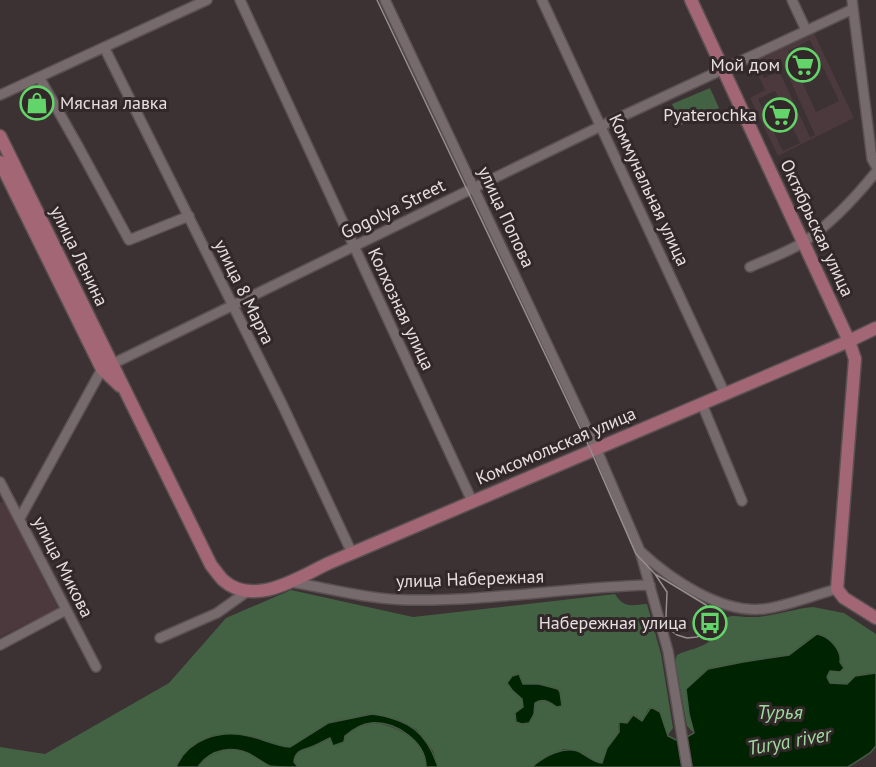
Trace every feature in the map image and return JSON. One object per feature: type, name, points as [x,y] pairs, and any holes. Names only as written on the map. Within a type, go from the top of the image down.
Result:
[{"type":"main road","name":"Октябрьская улица","points":[[691,0],[849,341],[855,359],[837,589]]},
{"type":"main road","name":"улица Ленина","points":[[0,136],[107,367]]},
{"type":"main road","name":"улица Ленина","points":[[0,162],[107,367],[125,391],[211,565],[223,580],[236,589],[248,591]]},
{"type":"main road","name":"Комсомольская улица","points":[[248,591],[262,591],[293,580],[876,328]]},
{"type":"main road","points":[[837,589],[844,598],[876,618]]},
{"type":"street","points":[[0,95],[207,0]]},
{"type":"street","name":"Колхозная улица","points":[[240,0],[472,501]]},
{"type":"street","name":"улица Попова","points":[[385,0],[596,448],[640,551],[668,651],[687,767]]},
{"type":"street","name":"Коммунальная улица","points":[[542,0],[725,394]]},
{"type":"street","points":[[792,0],[806,30]]},
{"type":"street","points":[[852,4],[872,159],[876,166]]},
{"type":"street","name":"Gogolya Street","points":[[107,367],[601,126],[806,30],[852,4]]},
{"type":"street","name":"улица 8 Марта","points":[[104,47],[282,404],[352,553]]},
{"type":"street","points":[[39,77],[129,240],[189,216]]},
{"type":"street","points":[[750,267],[803,242],[825,226],[855,198],[876,172]]},
{"type":"street","points":[[20,518],[107,367]]},
{"type":"street","points":[[702,404],[742,501]]},
{"type":"street","name":"улица Микова","points":[[0,482],[96,667]]},
{"type":"street","points":[[640,551],[661,571],[687,586],[737,608],[764,609],[837,589]]},
{"type":"street","name":"улица Набережная","points":[[293,580],[296,583],[389,599],[409,600],[500,597],[650,585]]},
{"type":"street","points":[[160,638],[217,613],[248,591]]},
{"type":"street","points":[[0,645],[66,610]]},
{"type":"shaded area","points":[[813,31],[854,118],[778,156],[750,98],[765,90],[751,60]],"holes":[[[810,40],[839,101],[816,112],[788,51]],[[773,59],[776,64],[782,62],[815,135],[810,137],[779,71],[764,78],[758,67]],[[775,91],[800,143],[783,151],[758,99]]]},
{"type":"shaded area","points":[[710,88],[719,108],[681,125],[672,104]]},
{"type":"shaded area","points":[[4,501],[58,608],[0,637],[0,503]]},
{"type":"shaded area","points":[[291,590],[413,617],[615,594],[625,604],[647,604],[661,654],[673,728],[668,735],[649,708],[642,721],[636,716],[631,716],[627,723],[618,724],[619,732],[607,748],[602,763],[578,751],[563,749],[532,767],[438,767],[433,751],[416,729],[400,721],[372,714],[328,723],[290,747],[249,736],[217,736],[206,739],[189,750],[176,767],[0,767],[0,747],[45,754],[169,683],[226,618]],"holes":[[[521,678],[523,684],[555,688],[562,702],[554,705],[545,701],[535,703],[534,714],[529,723],[515,718],[515,713],[523,707],[519,695]]]},
{"type":"shaded area","points":[[813,607],[844,613],[876,634],[876,673],[851,679],[850,683],[834,685],[830,683],[827,677],[830,671],[840,672],[843,665],[840,662],[839,653],[825,636],[813,636],[789,655],[708,669],[686,689],[694,733],[687,726],[675,661],[677,655],[707,643],[713,638],[722,620],[728,617],[764,616]]},
{"type":"shaded area","points":[[373,723],[391,727],[408,736],[421,749],[426,767],[298,767],[295,765],[294,757],[298,751],[330,738],[332,742],[344,739],[360,726]]},
{"type":"shaded area","points":[[232,749],[244,751],[273,767],[198,767],[213,754]]},
{"type":"water","name":"Турья","points":[[817,634],[834,644],[844,668],[840,672],[830,671],[827,677],[830,683],[847,684],[855,676],[876,673],[876,746],[870,753],[848,767],[532,767],[542,759],[568,750],[580,752],[602,763],[607,748],[619,732],[619,722],[627,723],[633,715],[642,721],[651,707],[660,712],[668,736],[676,740],[687,737],[694,733],[686,689],[708,669],[789,655]]},
{"type":"water","points":[[519,674],[523,684],[539,684],[558,689],[562,706],[557,707],[546,701],[538,701],[535,703],[534,714],[529,723],[516,722],[515,713],[523,707],[522,699],[507,683],[512,676]]},
{"type":"water","points":[[372,714],[396,719],[414,729],[428,745],[438,767],[426,767],[421,749],[408,734],[390,725],[371,723],[360,726],[345,736],[344,742],[333,746],[330,738],[302,750],[295,757],[294,762],[298,767],[270,766],[246,752],[231,749],[216,752],[198,767],[176,767],[188,749],[216,735],[238,734],[290,747],[328,723]]},
{"type":"tram line","points":[[377,0],[591,451],[636,554],[655,574],[706,605],[711,614],[711,620],[704,633],[697,637],[687,638],[669,629],[666,617],[667,592],[655,574]]},
{"type":"place","name":"Мой дом","points":[[803,65]]},
{"type":"place","name":"Мясная лавка","points":[[37,103]]},
{"type":"place","name":"Pyaterochka","points":[[780,115]]},
{"type":"place","name":"Набережная улица","points":[[710,623]]},
{"type":"water label","name":"Turya river","points":[[789,741]]}]
